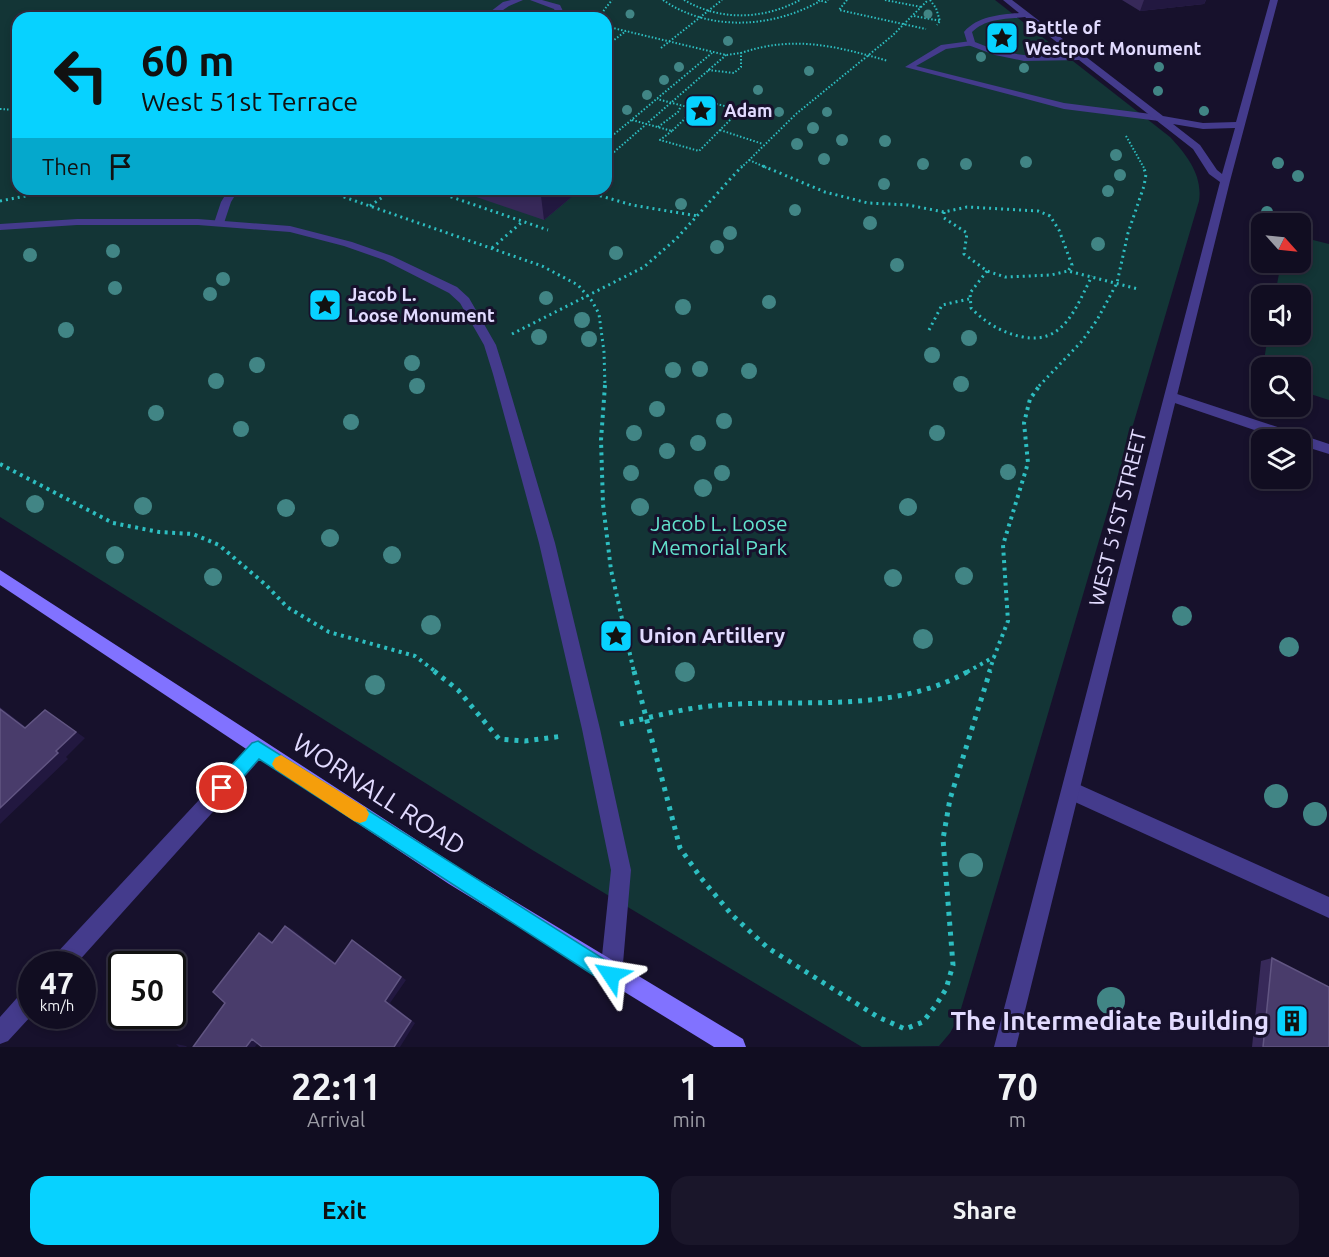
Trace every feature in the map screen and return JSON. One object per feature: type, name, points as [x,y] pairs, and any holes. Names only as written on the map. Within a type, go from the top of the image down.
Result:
[{"type":"main road","name":"WORNALL ROAD","points":[[0,577],[258,749],[611,975],[735,1047]]},
{"type":"street","points":[[494,12],[519,0]]},
{"type":"street","points":[[534,0],[557,7],[557,12]]},
{"type":"street","points":[[1007,0],[1197,147],[1213,172],[1225,181]]},
{"type":"street","name":"WEST 51ST STREET","points":[[1005,1047],[1225,181],[1274,0]]},
{"type":"street","points":[[971,43],[968,32],[977,24],[989,19],[1026,15]]},
{"type":"street","points":[[909,67],[944,47],[971,43],[989,51],[1041,61],[1080,57]]},
{"type":"street","points":[[909,67],[1064,105],[1203,126],[1240,126]]},
{"type":"street","points":[[219,223],[230,195]]},
{"type":"street","points":[[0,227],[77,222],[219,223],[290,229],[348,244],[397,262],[453,290],[465,301],[490,345],[547,543],[591,729],[621,870],[611,975]]},
{"type":"street","points":[[1171,397],[1329,449]]},
{"type":"street","points":[[74,951],[258,749]]},
{"type":"street","points":[[1071,790],[1329,908]]},
{"type":"street","points":[[0,1033],[18,1013]]},
{"type":"path","points":[[663,0],[671,7],[700,17],[732,21],[767,20],[791,16],[809,9],[819,0],[828,0]]},
{"type":"path","points":[[684,0],[693,6],[733,14],[762,13],[790,6],[800,0]]},
{"type":"path","points":[[661,48],[722,0]]},
{"type":"path","points":[[840,0],[846,1],[839,10],[933,31]]},
{"type":"path","points":[[885,0],[922,8]]},
{"type":"path","points":[[490,345],[644,267],[664,251],[698,216],[763,144],[828,87],[906,26],[929,0],[936,8],[940,21]]},
{"type":"path","points":[[613,28],[726,55],[773,44],[812,42],[909,67]]},
{"type":"path","points":[[612,41],[626,31]]},
{"type":"path","points":[[612,136],[712,52]]},
{"type":"path","points":[[708,70],[721,74],[737,72],[744,63],[741,52]]},
{"type":"path","points":[[612,154],[726,55]]},
{"type":"path","points":[[657,99],[696,110]]},
{"type":"path","points":[[705,101],[740,110],[699,151],[660,140],[696,110],[705,101]]},
{"type":"path","points":[[658,127],[678,112],[681,106]]},
{"type":"path","points":[[338,195],[492,248],[564,276],[578,285],[586,295],[599,315],[604,352],[605,388],[601,440],[603,504],[611,570],[645,720],[680,848],[701,878],[732,915],[768,948],[878,1017],[904,1029],[923,1022],[946,989],[953,965],[943,839],[950,799],[994,657],[1008,621],[1003,545],[1028,463],[1024,423],[1030,399],[1042,382],[1066,360],[1097,320],[1117,283],[1128,233],[1141,198],[1146,174],[1141,161],[1128,139],[1105,111]]},
{"type":"path","points":[[631,120],[672,131]]},
{"type":"path","points":[[720,130],[763,144]]},
{"type":"path","points":[[749,160],[825,192],[868,203],[908,205],[944,212],[967,207],[1022,208],[1045,213],[1059,230],[1072,265],[1068,271]]},
{"type":"path","points":[[0,201],[31,195]]},
{"type":"path","points":[[370,206],[386,195]]},
{"type":"path","points":[[446,195],[548,230]]},
{"type":"path","points":[[598,195],[632,205],[698,216]]},
{"type":"path","points":[[944,212],[944,218],[967,233],[964,254],[987,271],[1005,276],[1052,275],[1068,271],[1138,289]]},
{"type":"path","points":[[492,248],[522,221]]},
{"type":"path","points":[[987,271],[970,293],[971,308],[992,327],[1016,335],[1041,339],[1051,335],[1068,319],[1092,276]]},
{"type":"path","points":[[928,330],[938,310],[944,304],[969,299]]},
{"type":"path","points":[[0,464],[113,523],[159,532],[192,534],[219,545],[266,585],[286,606],[329,632],[415,656],[458,690],[499,739],[525,741],[560,737],[591,729]]},
{"type":"path","points":[[645,720],[710,706],[849,703],[906,696],[962,675],[994,657]]},
{"type":"green space","name":"Jacob L. Loose Memorial Park","points":[[0,0],[995,0],[1170,137],[1188,159],[1199,183],[1199,201],[958,1019],[939,1046],[862,1047],[534,851],[0,517]]},
{"type":"green space","points":[[1311,240],[1329,244],[1329,400],[1311,394],[1311,357],[1265,357],[1266,345],[1311,345],[1311,285],[1277,285],[1279,273],[1311,273]]},
{"type":"building","points":[[0,709],[25,728],[45,710],[76,732],[56,751],[58,753],[0,808]]},
{"type":"building","points":[[285,926],[335,964],[352,940],[401,977],[385,1001],[411,1021],[394,1047],[262,1047],[252,1039],[246,1047],[193,1047],[225,1003],[213,992],[259,933],[272,943]]},
{"type":"building","name":"The Intermediate Building","points":[[1272,958],[1329,987],[1329,1047],[1263,1047]]},
{"type":"slow traffic","points":[[281,764],[360,814]]},
{"type":"place","name":"Battle of Westport Monument","points":[[1002,38]]},
{"type":"place","name":"Adam","points":[[701,111]]},
{"type":"place","name":"Jacob L. Loose Monument","points":[[325,305]]},
{"type":"place","name":"Union Artillery","points":[[616,636]]},
{"type":"place","name":"The Intermediate Building","points":[[1292,1021]]},
{"type":"route","points":[[222,788],[258,749],[611,975]]}]
